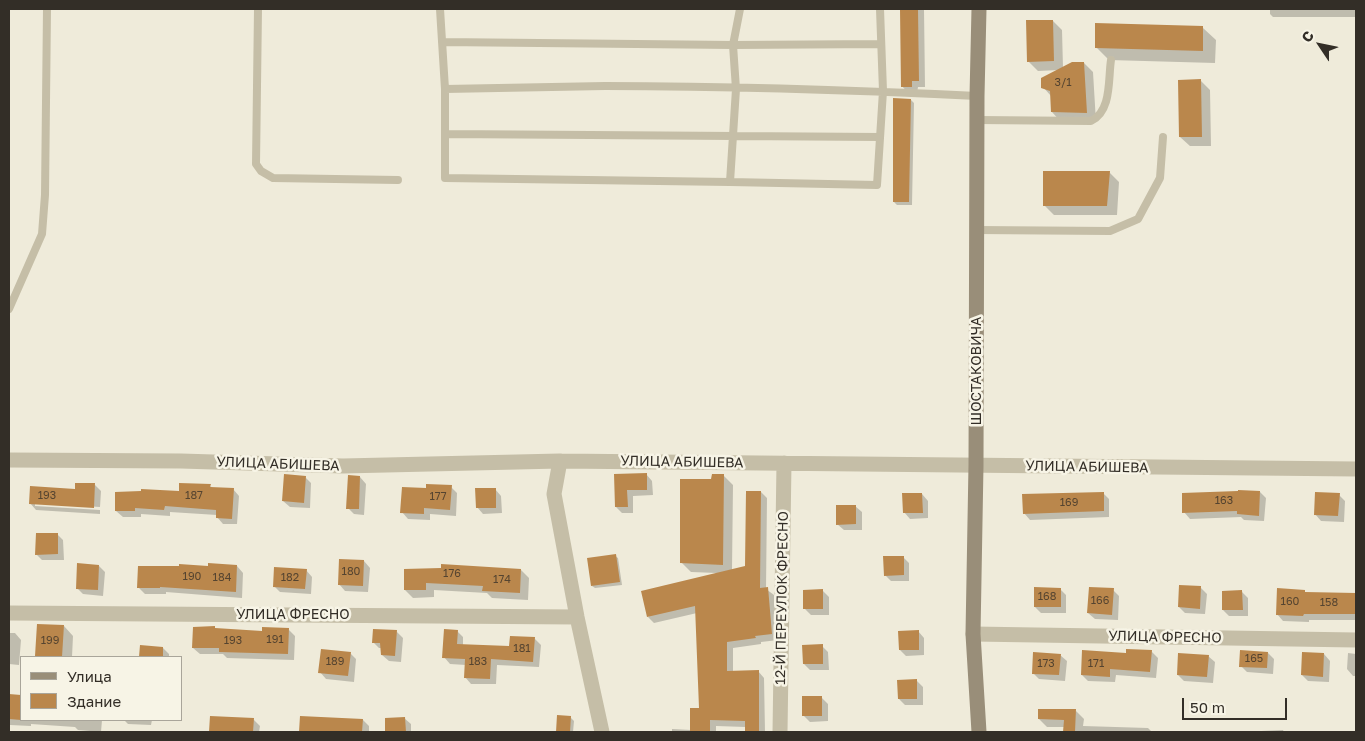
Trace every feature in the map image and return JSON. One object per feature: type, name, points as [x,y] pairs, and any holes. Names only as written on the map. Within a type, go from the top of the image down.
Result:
[{"type":"street","name":"ШОСТАКОВИЧА","points":[[979,732],[973,634],[976,466],[977,96],[980,9]]},
{"type":"street","name":"УЛИЦА АБИШЕВА","points":[[9,460],[181,461],[343,466],[560,461],[1356,469]]},
{"type":"street","points":[[560,461],[554,494],[577,617],[602,732]]},
{"type":"street","name":"12-Й ПЕРЕУЛОК ФРЕСНО","points":[[780,732],[784,463]]},
{"type":"street","name":"УЛИЦА ФРЕСНО","points":[[9,613],[577,617]]},
{"type":"street","name":"УЛИЦА ФРЕСНО","points":[[973,634],[1356,640]]},
{"type":"lane","points":[[9,309],[42,234],[45,195],[47,9]]},
{"type":"lane","points":[[258,9],[256,164],[261,171],[273,178],[398,180]]},
{"type":"lane","points":[[440,9],[445,89],[445,178],[878,185],[883,91],[880,9]]},
{"type":"lane","points":[[730,182],[736,89],[733,45],[740,9]]},
{"type":"lane","points":[[442,42],[733,45],[881,44]]},
{"type":"lane","points":[[978,120],[1091,121],[1101,114],[1105,106],[1111,60]]},
{"type":"lane","points":[[445,89],[605,86],[883,91],[977,96]]},
{"type":"lane","points":[[445,134],[880,137]]},
{"type":"lane","points":[[977,230],[1110,231],[1138,219],[1160,178],[1163,137]]},
{"type":"building","points":[[900,9],[918,9],[919,81],[912,81],[912,87],[901,87]]},
{"type":"building","points":[[1026,20],[1053,20],[1054,61],[1027,62]]},
{"type":"building","points":[[1095,23],[1203,26],[1203,51],[1095,48]]},
{"type":"building","points":[[1072,62],[1084,62],[1087,113],[1051,112],[1050,91],[1041,88],[1041,78]]},
{"type":"building","points":[[1201,79],[1202,137],[1179,137],[1178,80]]},
{"type":"building","points":[[893,98],[911,99],[909,202],[893,202]]},
{"type":"building","points":[[1043,171],[1110,171],[1107,206],[1043,206]]},
{"type":"building","points":[[647,473],[647,490],[627,490],[628,507],[615,507],[614,474]]},
{"type":"building","points":[[284,474],[306,476],[304,503],[282,501]]},
{"type":"building","points":[[712,474],[724,474],[723,565],[680,563],[680,479],[711,479]]},
{"type":"building","points":[[348,475],[360,476],[359,509],[346,509]]},
{"type":"building","points":[[75,483],[95,483],[94,508],[29,504],[30,486],[75,489]]},
{"type":"building","points":[[179,483],[211,484],[210,487],[234,488],[232,519],[216,518],[216,510],[165,506],[164,510],[135,508],[135,511],[115,511],[115,492],[141,491],[141,489],[179,491]]},
{"type":"building","points":[[426,484],[452,485],[450,510],[424,508],[424,514],[400,513],[402,487],[426,488]]},
{"type":"building","points":[[475,488],[496,488],[496,508],[476,508]]},
{"type":"building","points":[[1238,490],[1260,491],[1259,516],[1237,514],[1237,511],[1182,513],[1182,493]]},
{"type":"building","points":[[746,491],[761,491],[760,588],[768,587],[772,634],[727,642],[727,671],[759,670],[759,732],[745,732],[745,721],[710,720],[710,732],[690,732],[690,708],[699,708],[695,606],[647,617],[641,591],[745,566]]},
{"type":"building","points":[[1104,492],[1104,511],[1023,514],[1022,494]]},
{"type":"building","points":[[1315,492],[1340,493],[1338,516],[1314,515]]},
{"type":"building","points":[[902,493],[922,493],[923,513],[903,513]]},
{"type":"building","points":[[836,505],[856,505],[856,524],[836,525]]},
{"type":"building","points":[[36,533],[58,533],[58,554],[35,555]]},
{"type":"building","points":[[616,554],[620,582],[591,586],[587,558]]},
{"type":"building","points":[[883,556],[904,556],[904,575],[884,576]]},
{"type":"building","points":[[339,559],[364,560],[363,586],[338,585]]},
{"type":"building","points":[[77,563],[99,565],[98,590],[76,589]]},
{"type":"building","points":[[208,563],[237,565],[236,592],[160,587],[137,588],[138,566],[179,566],[179,564],[208,566]]},
{"type":"building","points":[[441,564],[521,569],[520,593],[482,591],[483,586],[426,583],[426,590],[404,590],[404,569],[441,568]]},
{"type":"building","points":[[274,567],[307,569],[305,589],[273,587]]},
{"type":"building","points":[[1179,585],[1201,586],[1200,609],[1178,607]]},
{"type":"building","points":[[1034,587],[1061,588],[1061,607],[1034,607]]},
{"type":"building","points":[[1089,587],[1114,588],[1112,615],[1087,613]]},
{"type":"building","points":[[1277,588],[1305,590],[1305,592],[1356,593],[1356,614],[1276,615]]},
{"type":"building","points":[[823,589],[823,609],[803,609],[803,590]]},
{"type":"building","points":[[1242,590],[1243,610],[1222,610],[1222,591]]},
{"type":"building","points":[[37,624],[64,625],[62,656],[35,656]]},
{"type":"building","points":[[215,626],[215,628],[262,631],[262,627],[289,628],[288,654],[219,652],[219,648],[192,648],[193,627]]},
{"type":"building","points":[[373,629],[397,630],[395,656],[381,655],[380,643],[372,643]]},
{"type":"building","points":[[444,629],[458,630],[457,644],[509,646],[510,636],[535,637],[533,662],[491,659],[490,679],[464,678],[465,659],[442,658]]},
{"type":"building","points":[[919,630],[919,650],[899,650],[898,631]]},
{"type":"building","points":[[823,644],[823,664],[803,664],[802,645]]},
{"type":"building","points":[[140,645],[163,647],[163,656],[139,656]]},
{"type":"building","points":[[321,649],[351,652],[348,676],[318,673]]},
{"type":"building","points":[[1126,649],[1152,650],[1150,672],[1110,669],[1110,677],[1081,675],[1082,650],[1126,653]]},
{"type":"building","points":[[1240,650],[1268,652],[1267,668],[1239,667]]},
{"type":"building","points":[[1033,652],[1061,654],[1059,675],[1032,674]]},
{"type":"building","points":[[1302,652],[1324,653],[1323,677],[1301,675]]},
{"type":"building","points":[[1178,653],[1209,655],[1207,677],[1177,675]]},
{"type":"building","points":[[917,679],[917,699],[898,699],[897,680]]},
{"type":"building","points":[[9,694],[20,695],[20,720],[9,719]]},
{"type":"building","points":[[802,696],[822,696],[822,716],[802,716]]},
{"type":"building","points":[[1038,709],[1076,709],[1075,732],[1063,732],[1064,720],[1038,719]]},
{"type":"building","points":[[557,715],[571,716],[570,732],[556,732]]},
{"type":"building","points":[[210,716],[254,718],[253,732],[209,732]]},
{"type":"building","points":[[300,716],[363,719],[362,732],[299,732]]},
{"type":"building","points":[[405,717],[406,732],[385,732],[385,718]]}]
